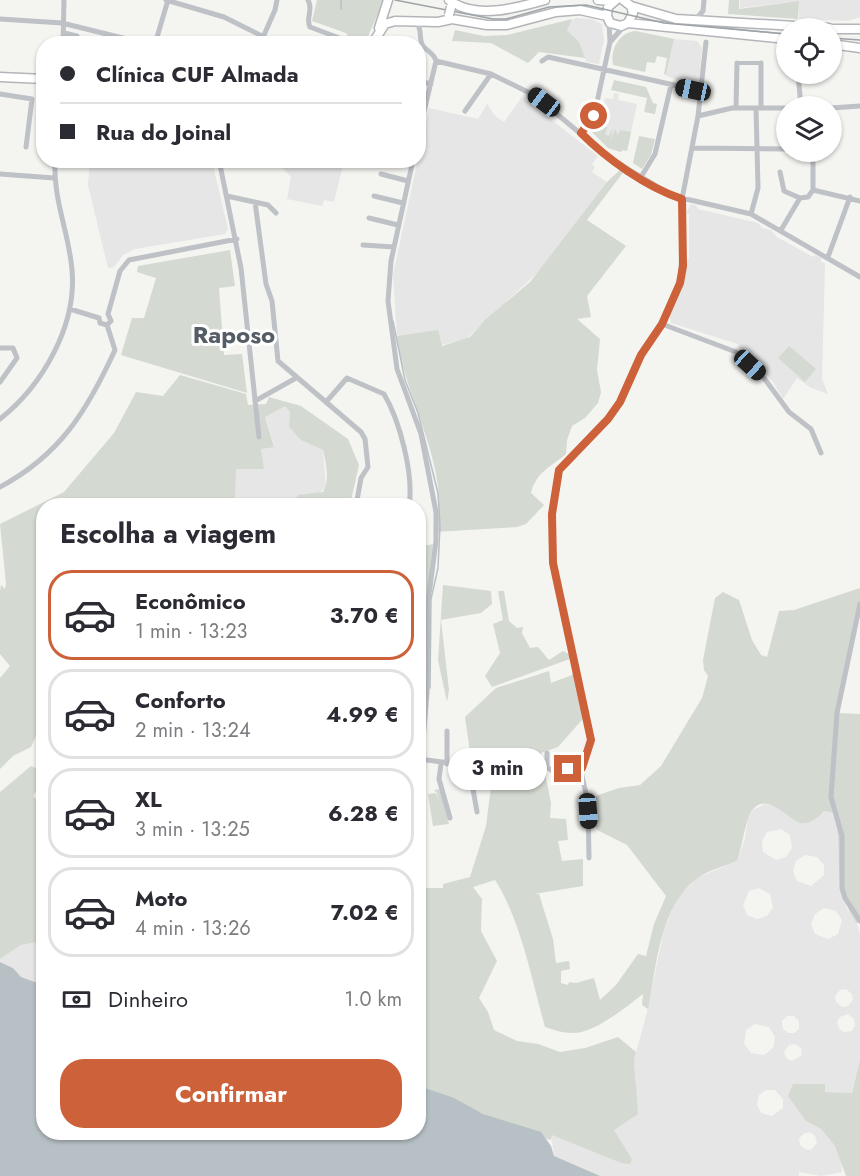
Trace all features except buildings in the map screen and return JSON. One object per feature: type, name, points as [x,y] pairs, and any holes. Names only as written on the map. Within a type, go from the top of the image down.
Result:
[{"type":"main road","points":[[378,31],[390,21],[431,22],[448,8],[457,5],[490,11],[545,0]]},
{"type":"main road","points":[[598,0],[614,1]]},
{"type":"main road","points":[[623,0],[631,6],[650,13],[694,21],[776,26]]},
{"type":"main road","points":[[608,18],[608,7],[614,1]]},
{"type":"main road","points":[[388,3],[391,17],[400,21]]},
{"type":"main road","points":[[376,36],[388,3]]},
{"type":"main road","points":[[626,24],[633,15],[631,6]]},
{"type":"main road","points":[[448,8],[452,19],[487,25],[507,25],[556,12],[580,10],[608,18],[617,26],[626,24],[776,38]]},
{"type":"main road","points":[[842,29],[860,29],[856,40],[860,48]]},
{"type":"main road","points":[[842,46],[860,48]]},
{"type":"main road","points":[[0,72],[36,74]]},
{"type":"main road","points":[[0,77],[36,79]]},
{"type":"street","points":[[64,0],[62,23],[64,36]]},
{"type":"street","points":[[157,36],[168,0],[224,17],[263,36],[277,0]]},
{"type":"street","points":[[308,0],[311,5],[308,22],[310,27],[334,36]]},
{"type":"street","points":[[694,21],[703,11],[704,0]]},
{"type":"street","points":[[581,133],[594,116],[610,42],[608,18]]},
{"type":"street","points":[[0,19],[62,23],[115,36]]},
{"type":"street","points":[[413,21],[419,25],[421,35]]},
{"type":"street","points":[[421,35],[424,27],[431,22]]},
{"type":"street","points":[[610,42],[626,24]]},
{"type":"street","points":[[699,32],[706,42]]},
{"type":"street","points":[[64,33],[77,36]]},
{"type":"street","points":[[589,858],[588,803],[582,768],[591,740],[553,563],[552,514],[559,470],[608,419],[620,402],[641,355],[662,324],[680,283],[683,266],[682,199],[698,116],[706,42],[715,33]]},
{"type":"street","points":[[426,49],[435,56],[436,61],[426,105]]},
{"type":"street","points":[[542,60],[548,57],[701,91]]},
{"type":"street","points":[[436,61],[491,74],[534,95],[611,159],[641,177],[682,199],[751,214],[828,256],[860,277]]},
{"type":"street","points":[[736,108],[737,63],[760,63],[757,199],[751,214]]},
{"type":"street","points":[[465,111],[491,74]]},
{"type":"street","points":[[426,83],[431,84]]},
{"type":"street","points":[[641,177],[655,154],[670,85]]},
{"type":"street","points":[[0,94],[32,99],[26,147]]},
{"type":"street","points":[[842,107],[860,106]]},
{"type":"street","points":[[698,116],[736,108],[776,108]]},
{"type":"street","points":[[693,148],[776,149]]},
{"type":"street","points":[[780,172],[782,190],[800,198],[808,197],[813,190],[813,162]]},
{"type":"street","points":[[1,418],[23,397],[47,364],[70,309],[72,269],[58,210],[55,168]]},
{"type":"street","points":[[221,168],[237,239],[259,437]]},
{"type":"street","points":[[411,168],[388,280],[391,329],[399,377],[421,434],[436,512],[436,541],[428,602],[430,644],[426,708]]},
{"type":"street","points":[[0,174],[54,178]]},
{"type":"street","points":[[381,174],[408,181]]},
{"type":"street","points":[[813,190],[860,201]]},
{"type":"street","points":[[227,196],[268,205],[276,213]]},
{"type":"street","points":[[374,196],[403,203]]},
{"type":"street","points":[[828,256],[850,197]]},
{"type":"street","points":[[781,230],[800,198]]},
{"type":"street","points":[[255,202],[266,284],[272,301],[278,359],[281,366],[326,402],[365,439],[369,466],[361,478],[357,498]]},
{"type":"street","points":[[369,218],[398,225]]},
{"type":"street","points":[[107,325],[111,321],[108,314],[120,271],[129,260],[237,239]]},
{"type":"street","points":[[363,245],[394,247]]},
{"type":"street","points":[[70,309],[99,318]]},
{"type":"street","points":[[99,318],[102,314],[108,314]]},
{"type":"street","points":[[99,318],[100,323],[107,325]]},
{"type":"street","points":[[662,324],[736,352],[764,378],[789,412],[811,429],[821,453]]},
{"type":"street","points":[[0,487],[34,467],[84,413],[115,350],[107,325]]},
{"type":"street","points":[[0,348],[13,348],[17,358],[0,382]]},
{"type":"street","points":[[255,401],[296,378]]},
{"type":"street","points":[[326,402],[347,378],[384,394],[402,444],[411,486],[410,498]]},
{"type":"street","points":[[860,604],[837,713],[831,797],[843,836],[842,888],[860,921]]},
{"type":"street","points":[[447,731],[444,764],[439,779],[450,818]]},
{"type":"street","points":[[547,753],[548,767],[551,770],[582,768]]},
{"type":"street","points":[[426,761],[461,764],[468,769],[477,812]]},
{"type":"shaded area","points":[[317,0],[384,0],[368,36],[348,36],[346,33],[312,21]]},
{"type":"shaded area","points":[[729,0],[739,0],[739,9],[799,1],[798,18],[728,14]]},
{"type":"shaded area","points":[[740,0],[860,0],[860,17],[848,21],[842,21],[842,18],[799,18],[799,1],[740,8]]},
{"type":"shaded area","points":[[576,18],[592,19],[602,24],[604,40],[599,64],[586,62],[579,43],[567,30],[568,23]]},
{"type":"shaded area","points":[[572,19],[567,30],[579,42],[585,58],[539,52],[528,63],[491,43],[452,41],[455,30],[484,36],[507,35]]},
{"type":"shaded area","points":[[636,31],[674,39],[666,75],[664,74],[667,58],[657,56],[655,63],[647,62],[645,72],[613,65],[614,48],[620,38]]},
{"type":"shaded area","points":[[674,39],[697,41],[702,48],[699,83],[695,86],[666,76]]},
{"type":"shaded area","points":[[614,80],[646,87],[653,103],[657,104],[655,114],[644,112],[647,98],[611,90]]},
{"type":"shaded area","points":[[614,93],[619,94],[618,100],[637,104],[627,151],[622,150],[621,152],[608,148],[591,131],[595,124],[599,125],[605,98],[613,99]]},
{"type":"shaded area","points":[[522,97],[598,156],[592,164],[595,167],[592,172],[607,182],[539,271],[466,339],[441,345],[438,332],[397,336],[393,275],[416,168],[426,168],[426,122],[429,108],[478,119],[487,104],[495,116],[504,122]]},
{"type":"shaded area","points":[[595,124],[607,127],[605,135],[609,136],[613,128],[610,142],[615,129],[618,135],[620,130],[631,132],[627,151],[622,150],[621,152],[608,148],[592,132]]},
{"type":"shaded area","points":[[639,136],[655,139],[651,155],[642,169],[633,163]]},
{"type":"shaded area","points":[[89,168],[214,168],[228,229],[225,234],[135,249],[123,255],[114,267],[108,268],[88,185]]},
{"type":"shaded area","points":[[283,168],[342,168],[334,202],[324,200],[322,206],[287,199],[291,177]]},
{"type":"shaded area","points":[[622,168],[625,170],[587,220],[626,246],[587,296],[591,317],[577,319],[600,339],[597,370],[601,392],[598,403],[585,418],[572,426],[567,440],[566,454],[545,470],[533,486],[531,493],[544,505],[526,524],[517,527],[434,532],[439,501],[436,476],[426,436],[406,376],[397,336],[438,330],[442,346],[470,337],[486,319],[530,282],[607,182]]},
{"type":"shaded area","points":[[691,204],[696,205],[698,209],[758,223],[762,228],[771,230],[777,237],[813,257],[815,255],[821,258],[821,262],[825,263],[822,379],[828,394],[811,388],[797,378],[783,399],[773,382],[742,354],[738,344],[671,323],[669,314],[685,277],[685,262],[689,258],[689,214],[686,213]]},
{"type":"shaded area","points":[[230,250],[235,286],[219,288],[224,355],[242,354],[247,393],[121,355],[132,318],[144,318],[156,278],[137,272],[138,266]]},
{"type":"shaded area","points":[[789,346],[816,369],[805,382],[778,358]]},
{"type":"shaded area","points":[[180,375],[246,394],[248,405],[266,404],[269,397],[301,406],[348,439],[359,465],[352,498],[296,498],[298,495],[323,492],[327,471],[323,450],[301,440],[289,427],[290,412],[285,406],[265,417],[274,447],[261,449],[264,469],[236,469],[235,498],[52,498],[64,492],[114,433],[136,392],[163,396]]},
{"type":"shaded area","points":[[285,405],[290,412],[289,427],[301,440],[323,450],[326,487],[318,494],[298,495],[296,498],[235,498],[236,469],[263,469],[261,449],[274,446],[265,416]]},
{"type":"shaded area","points":[[36,506],[36,736],[31,747],[13,756],[0,769],[0,678],[10,666],[0,654],[0,591],[1,585],[5,589],[6,584],[0,524]]},
{"type":"shaded area","points":[[433,544],[426,635],[426,546]]},
{"type":"shaded area","points":[[443,585],[491,591],[492,604],[481,613],[441,620],[449,690],[447,702],[438,660]]},
{"type":"shaded area","points":[[860,588],[860,604],[838,713],[860,714],[860,918],[857,924],[843,896],[835,813],[824,811],[810,822],[800,823],[774,806],[761,804],[749,816],[737,861],[702,875],[685,890],[675,904],[667,920],[657,956],[648,1009],[642,1005],[643,994],[591,1029],[569,1033],[545,1027],[519,932],[495,880],[473,887],[482,899],[481,931],[497,961],[479,998],[488,1012],[494,1030],[517,1041],[538,1044],[560,1052],[585,1048],[618,1037],[636,1052],[634,1060],[638,1114],[614,1130],[632,1159],[630,1164],[621,1163],[552,1135],[551,1140],[532,1135],[426,1089],[426,888],[443,888],[443,884],[470,877],[486,826],[491,787],[479,761],[470,752],[465,717],[496,688],[549,671],[551,683],[572,675],[577,663],[589,712],[558,747],[541,753],[551,803],[550,818],[566,819],[568,840],[558,841],[562,861],[583,859],[583,886],[534,894],[539,894],[553,939],[556,963],[569,961],[570,969],[561,971],[561,983],[568,985],[569,982],[576,983],[594,978],[600,1000],[616,985],[638,954],[646,956],[654,924],[666,896],[627,845],[597,830],[584,800],[619,788],[640,785],[661,766],[702,698],[708,676],[704,670],[703,660],[715,598],[723,592],[739,600],[752,640],[761,655],[767,657],[779,611],[794,610]]},
{"type":"shaded area","points":[[498,591],[504,591],[509,621],[517,628],[523,627],[522,633],[530,648],[538,647],[549,660],[563,651],[569,654],[570,659],[492,687],[485,676],[500,653],[493,624],[503,620]]},
{"type":"shaded area","points":[[31,766],[36,768],[36,792],[33,796],[36,799],[36,942],[21,945],[0,959],[0,792]]},
{"type":"shaded area","points":[[441,789],[449,824],[433,826],[428,794],[436,793],[439,801],[437,793],[434,790]]},
{"type":"shaded area","points":[[765,804],[779,807],[800,823],[824,811],[835,813],[840,840],[846,907],[857,924],[860,934],[860,1060],[852,1093],[824,1092],[825,1084],[806,1121],[821,1129],[835,1146],[841,1158],[842,1172],[821,1176],[799,1172],[799,1176],[600,1176],[561,1161],[554,1156],[551,1134],[621,1163],[632,1159],[614,1130],[636,1082],[634,1060],[647,1012],[664,930],[677,898],[699,877],[737,861],[745,838],[748,818],[753,810]],"holes":[[[781,829],[790,835],[792,848],[786,857],[776,860],[763,852],[762,841],[767,832]],[[805,855],[817,857],[824,865],[824,875],[811,886],[797,881],[793,871],[796,861]],[[759,888],[770,894],[773,907],[767,916],[757,919],[747,915],[743,905],[749,891]],[[824,908],[836,911],[842,920],[838,934],[828,939],[815,934],[811,924],[815,914]],[[846,989],[852,994],[853,1000],[848,1006],[842,1007],[836,1002],[835,996],[840,990]],[[848,1014],[854,1019],[855,1025],[852,1031],[844,1032],[839,1029],[837,1022],[840,1017]],[[787,1016],[794,1016],[799,1021],[799,1029],[794,1033],[788,1033],[783,1029],[782,1021]],[[755,1024],[769,1027],[775,1037],[773,1048],[764,1055],[751,1053],[744,1044],[746,1030]],[[795,1044],[801,1048],[802,1055],[792,1061],[786,1058],[784,1052],[789,1045]],[[766,1090],[775,1090],[783,1099],[783,1108],[772,1116],[761,1113],[757,1105],[759,1095]],[[810,1132],[815,1136],[817,1143],[811,1150],[800,1145],[799,1139],[803,1134]]]},
{"type":"shaded area","points":[[36,942],[36,982],[21,977],[13,968],[0,962],[0,959],[21,945]]},
{"type":"shaded area","points":[[0,962],[13,968],[21,977],[36,982],[36,1140],[426,1140],[426,1088],[454,1098],[483,1114],[541,1132],[551,1146],[554,1156],[600,1176],[0,1176]]},
{"type":"shaded area","points":[[860,1060],[860,1176],[846,1176],[835,1146],[821,1129],[806,1121],[788,1096],[793,1084],[825,1084],[825,1092],[852,1093]]},
{"type":"waterway","points":[[341,0],[341,9]]},
{"type":"waterway","points":[[393,321],[405,380],[418,413],[438,493],[440,526],[438,568],[431,599],[430,688]]},
{"type":"tram line","points":[[395,0],[493,19],[506,19],[549,7],[586,5],[664,23],[776,33]]},
{"type":"tram line","points":[[842,39],[860,40]]},
{"type":"district","name":"Raposo","points":[[234,334]]},
{"type":"route","points":[[568,769],[582,768],[591,740],[553,563],[552,514],[559,470],[608,419],[620,402],[641,355],[662,324],[680,283],[683,266],[682,199],[673,196],[611,159],[587,139],[581,133],[594,116]]}]
